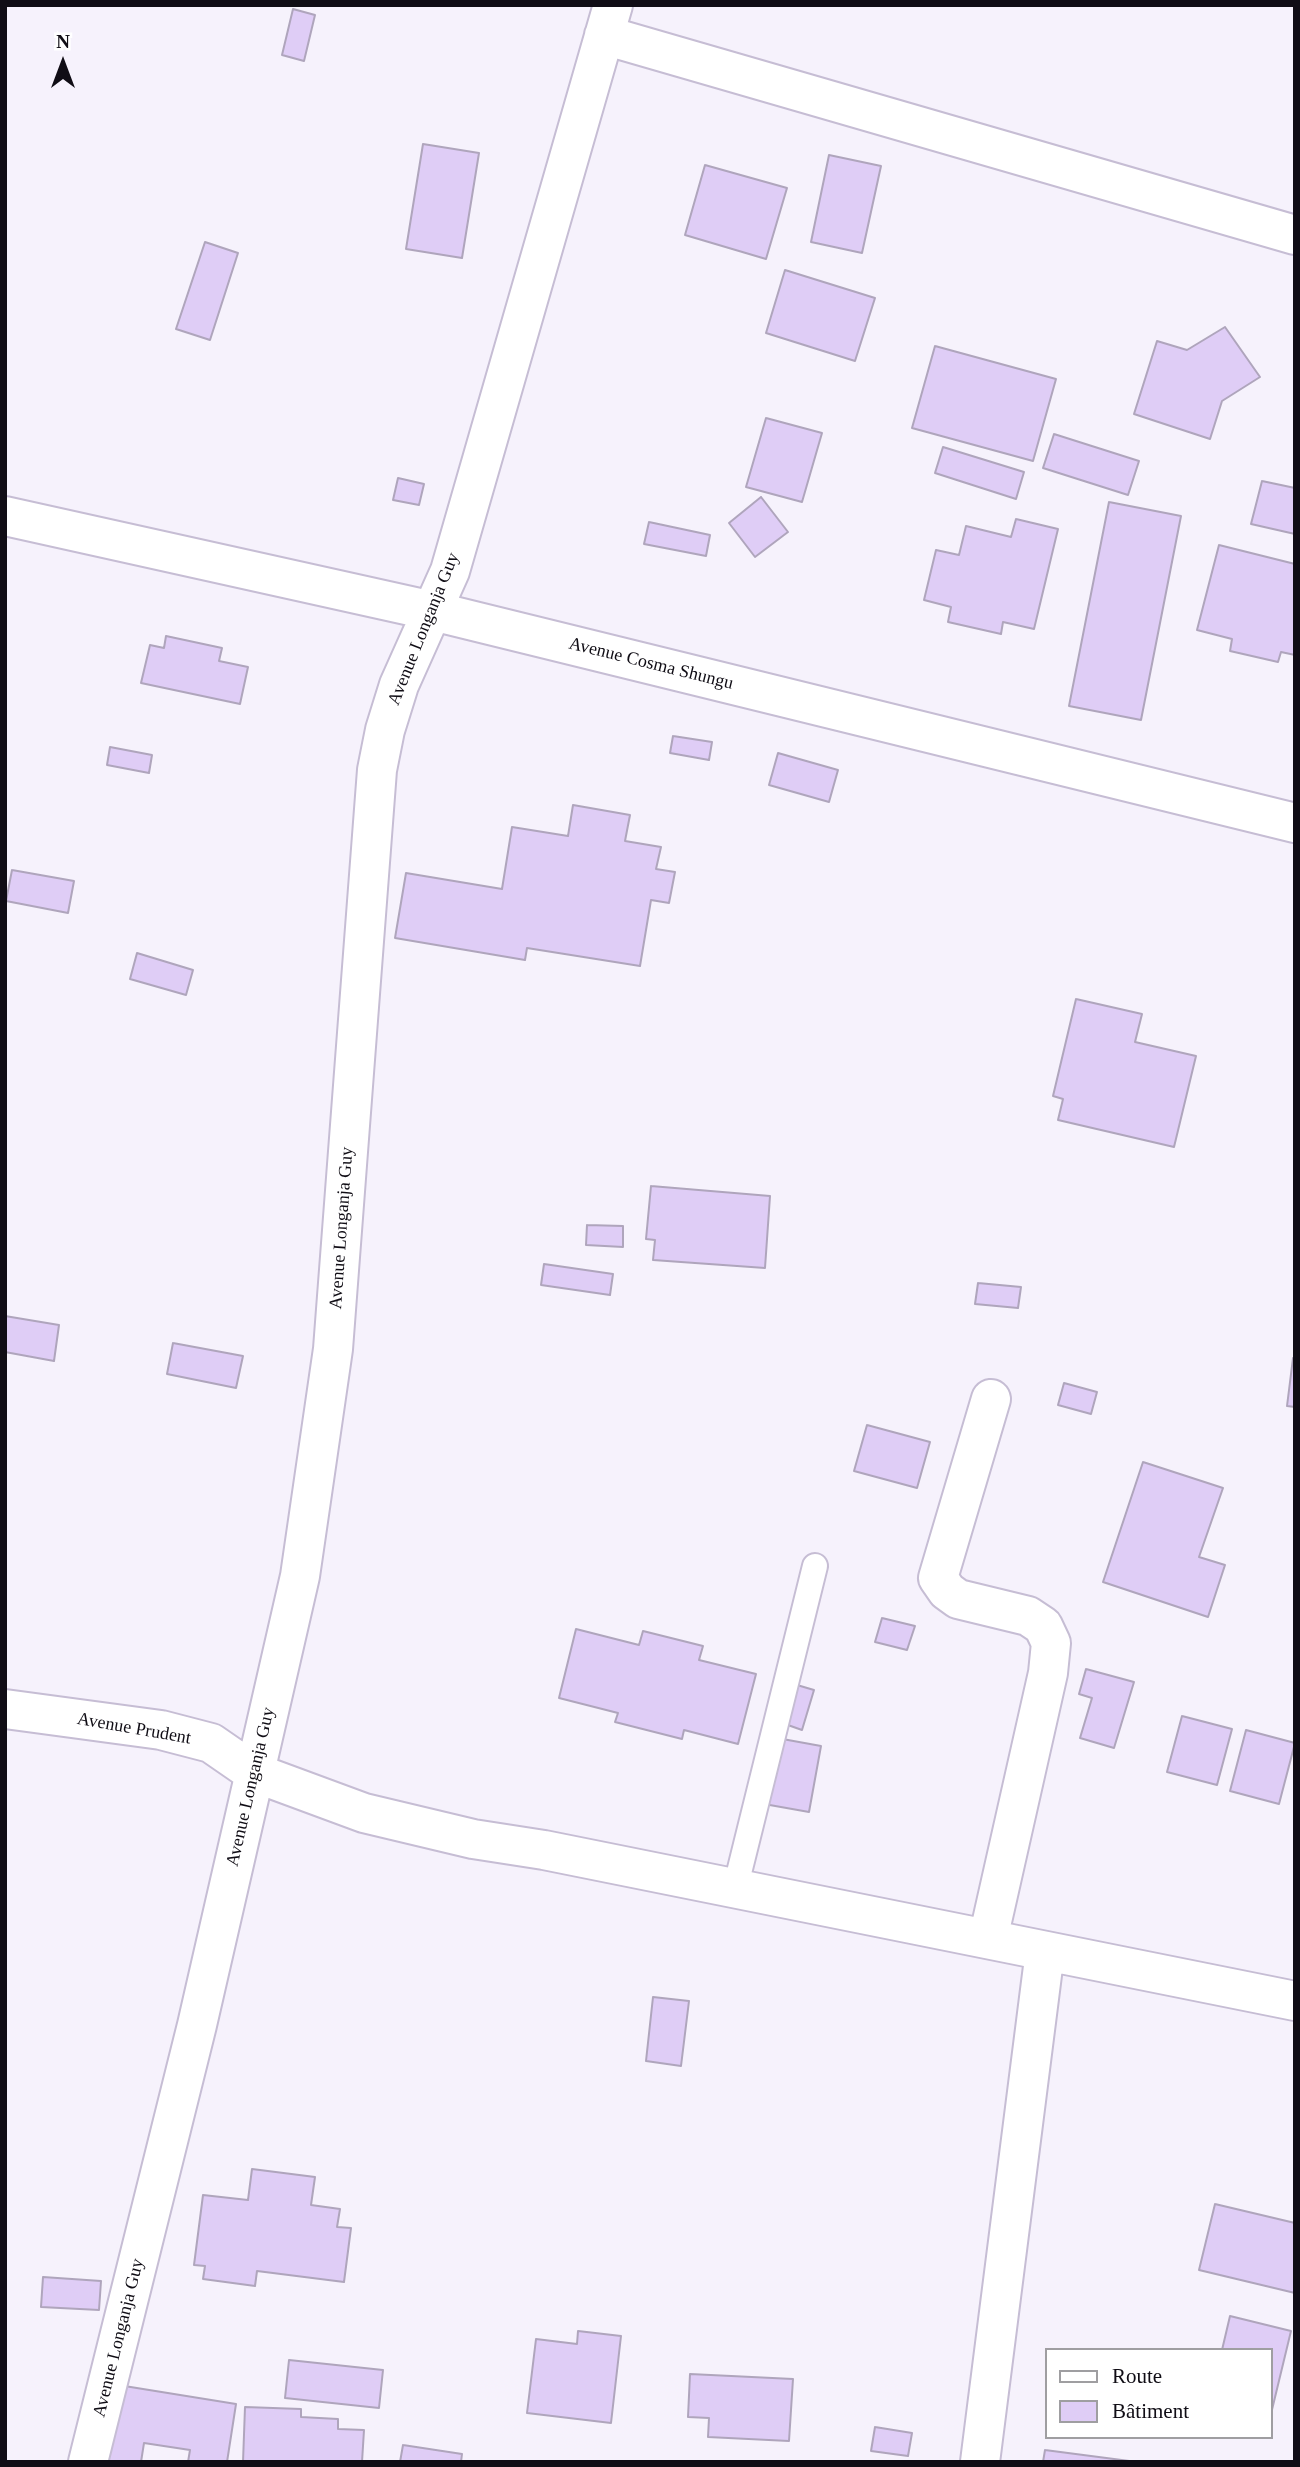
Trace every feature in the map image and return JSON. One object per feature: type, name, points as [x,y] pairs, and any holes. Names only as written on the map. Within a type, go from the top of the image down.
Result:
[{"type":"street","points":[[609,20],[1295,235]]},
{"type":"street","name":"Avenue Longanja Guy","points":[[88,2462],[197,2025],[300,1576],[333,1349],[377,770],[385,730],[399,685],[450,571],[609,20]]},
{"type":"street","name":"Avenue Cosma Shungu","points":[[5,516],[433,611],[1295,823]]},
{"type":"street","points":[[988,1939],[1048,1673],[1051,1643],[1043,1626],[1028,1616],[958,1599],[947,1591],[938,1578],[991,1399]]},
{"type":"street","name":"Avenue Prudent","points":[[5,1709],[161,1730],[211,1743],[253,1772],[364,1813],[473,1839],[544,1850],[1295,2001]]},
{"type":"street","points":[[980,2462],[1045,1951]]},
{"type":"lane","points":[[735,1889],[815,1566]]},
{"type":"building","points":[[293,9],[315,15],[304,61],[282,55]]},
{"type":"building","points":[[423,144],[479,153],[462,258],[406,249]]},
{"type":"building","points":[[829,155],[881,166],[862,253],[811,242]]},
{"type":"building","points":[[705,165],[787,188],[766,259],[685,235]]},
{"type":"building","points":[[205,242],[238,253],[210,340],[176,329]]},
{"type":"building","points":[[785,270],[875,298],[855,361],[766,333]]},
{"type":"building","points":[[1225,327],[1260,377],[1222,401],[1210,439],[1134,414],[1157,341],[1187,350]]},
{"type":"building","points":[[935,346],[1056,379],[1033,461],[912,428]]},
{"type":"building","points":[[766,418],[822,433],[802,502],[746,487]]},
{"type":"building","points":[[1054,434],[1139,461],[1128,495],[1043,468]]},
{"type":"building","points":[[943,447],[1024,472],[1016,499],[935,473]]},
{"type":"building","points":[[398,478],[424,484],[419,505],[393,500]]},
{"type":"building","points":[[1262,481],[1295,488],[1295,534],[1251,524]]},
{"type":"building","points":[[761,497],[788,532],[755,557],[729,523]]},
{"type":"building","points":[[1109,502],[1181,516],[1141,720],[1069,706]]},
{"type":"building","points":[[1016,519],[1058,529],[1034,629],[1003,622],[1001,634],[948,622],[951,607],[924,600],[936,550],[959,555],[966,526],[1011,537]]},
{"type":"building","points":[[649,522],[710,535],[706,556],[644,544]]},
{"type":"building","points":[[1219,545],[1295,564],[1295,655],[1281,652],[1278,662],[1230,651],[1232,639],[1197,630]]},
{"type":"building","points":[[166,636],[222,648],[219,661],[248,667],[240,704],[141,683],[150,645],[164,648]]},
{"type":"building","points":[[673,736],[712,742],[709,760],[670,753]]},
{"type":"building","points":[[110,747],[152,755],[149,773],[107,765]]},
{"type":"building","points":[[778,753],[838,770],[829,802],[769,785]]},
{"type":"building","points":[[573,805],[630,815],[625,841],[661,847],[656,869],[675,872],[669,903],[651,900],[640,966],[527,948],[525,960],[395,938],[406,873],[502,889],[512,827],[568,836]]},
{"type":"building","points":[[12,870],[74,881],[68,913],[6,901]]},
{"type":"building","points":[[137,953],[193,970],[186,995],[130,979]]},
{"type":"building","points":[[1076,999],[1142,1014],[1135,1042],[1196,1056],[1174,1147],[1058,1120],[1063,1099],[1053,1096]]},
{"type":"building","points":[[651,1186],[770,1196],[765,1268],[653,1260],[655,1240],[646,1239]]},
{"type":"building","points":[[587,1225],[623,1226],[623,1247],[586,1245]]},
{"type":"building","points":[[544,1264],[613,1274],[610,1295],[541,1285]]},
{"type":"building","points":[[978,1283],[1021,1287],[1018,1308],[975,1304]]},
{"type":"building","points":[[5,1316],[59,1325],[54,1361],[5,1352]]},
{"type":"building","points":[[173,1343],[243,1356],[236,1388],[167,1374]]},
{"type":"building","points":[[1295,1358],[1295,1407],[1287,1406]]},
{"type":"building","points":[[1064,1383],[1097,1392],[1091,1414],[1058,1405]]},
{"type":"building","points":[[867,1425],[930,1442],[917,1488],[854,1471]]},
{"type":"building","points":[[1143,1462],[1223,1488],[1199,1557],[1225,1565],[1208,1617],[1103,1582]]},
{"type":"building","points":[[882,1618],[915,1626],[907,1650],[875,1642]]},
{"type":"building","points":[[576,1629],[639,1645],[643,1631],[703,1646],[699,1660],[756,1674],[738,1744],[684,1730],[682,1739],[615,1722],[618,1713],[559,1698]]},
{"type":"building","points":[[1086,1669],[1134,1682],[1114,1748],[1080,1738],[1092,1698],[1079,1694]]},
{"type":"building","points":[[797,1685],[814,1690],[802,1730],[785,1724]]},
{"type":"building","points":[[1182,1716],[1232,1729],[1217,1785],[1167,1772]]},
{"type":"building","points":[[1246,1730],[1295,1743],[1279,1804],[1230,1791]]},
{"type":"building","points":[[777,1738],[821,1746],[809,1812],[764,1804]]},
{"type":"building","points":[[653,1997],[689,2001],[681,2066],[646,2061]]},
{"type":"building","points":[[252,2169],[315,2177],[311,2205],[340,2209],[337,2227],[351,2228],[344,2282],[257,2271],[255,2286],[203,2279],[205,2266],[194,2265],[203,2195],[248,2200]]},
{"type":"building","points":[[1215,2204],[1295,2223],[1295,2293],[1199,2270]]},
{"type":"building","points":[[43,2277],[101,2281],[99,2310],[41,2307]]},
{"type":"building","points":[[1230,2316],[1291,2331],[1272,2410],[1272,2348],[1222,2348]]},
{"type":"building","points":[[578,2331],[621,2336],[611,2423],[527,2413],[536,2339],[577,2344]]},
{"type":"building","points":[[289,2360],[383,2370],[379,2408],[285,2398]]},
{"type":"building","points":[[690,2374],[793,2379],[789,2441],[708,2437],[709,2418],[688,2417]]},
{"type":"building","points":[[112,2384],[236,2404],[227,2462],[188,2462],[190,2450],[144,2443],[141,2462],[100,2462]]},
{"type":"building","points":[[245,2407],[301,2409],[301,2417],[338,2419],[338,2429],[364,2430],[362,2462],[243,2462]]},
{"type":"building","points":[[875,2427],[912,2433],[908,2456],[871,2451]]},
{"type":"building","points":[[403,2445],[462,2454],[461,2462],[400,2462]]},
{"type":"building","points":[[1045,2450],[1137,2462],[1043,2462]]}]
